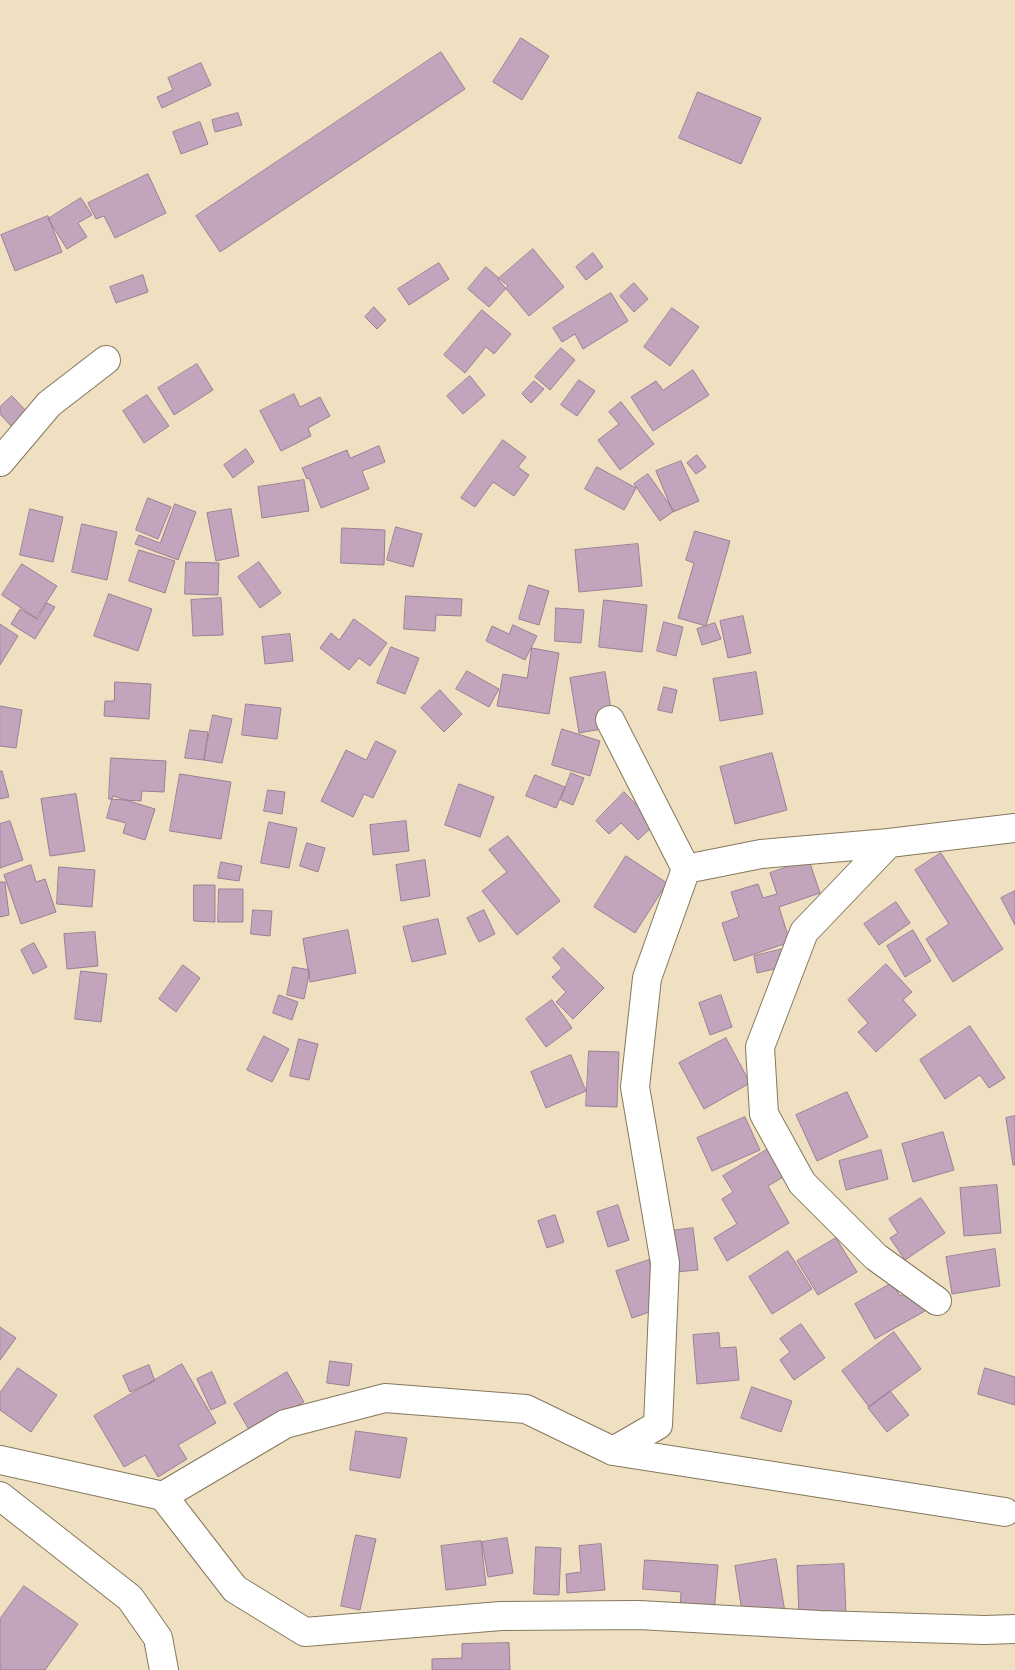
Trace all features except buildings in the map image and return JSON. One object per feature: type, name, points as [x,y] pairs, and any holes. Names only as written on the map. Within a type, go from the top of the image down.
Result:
[{"type":"street","points":[[0,462],[49,404],[106,360]]},
{"type":"street","points":[[610,720],[686,869],[647,978],[635,1087],[665,1263],[658,1425],[613,1450]]},
{"type":"street","points":[[686,869],[762,854],[888,843],[1015,828]]},
{"type":"street","points":[[888,843],[804,932],[760,1046],[764,1114],[802,1183],[876,1257],[937,1300]]},
{"type":"street","points":[[164,1496],[285,1424],[385,1398],[526,1409],[613,1450],[1005,1512]]},
{"type":"street","points":[[0,1460],[164,1496],[235,1589],[305,1632],[501,1616],[629,1615],[819,1625],[985,1630],[1015,1629]]},
{"type":"street","points":[[0,1496],[130,1598],[158,1638],[164,1670]]}]
